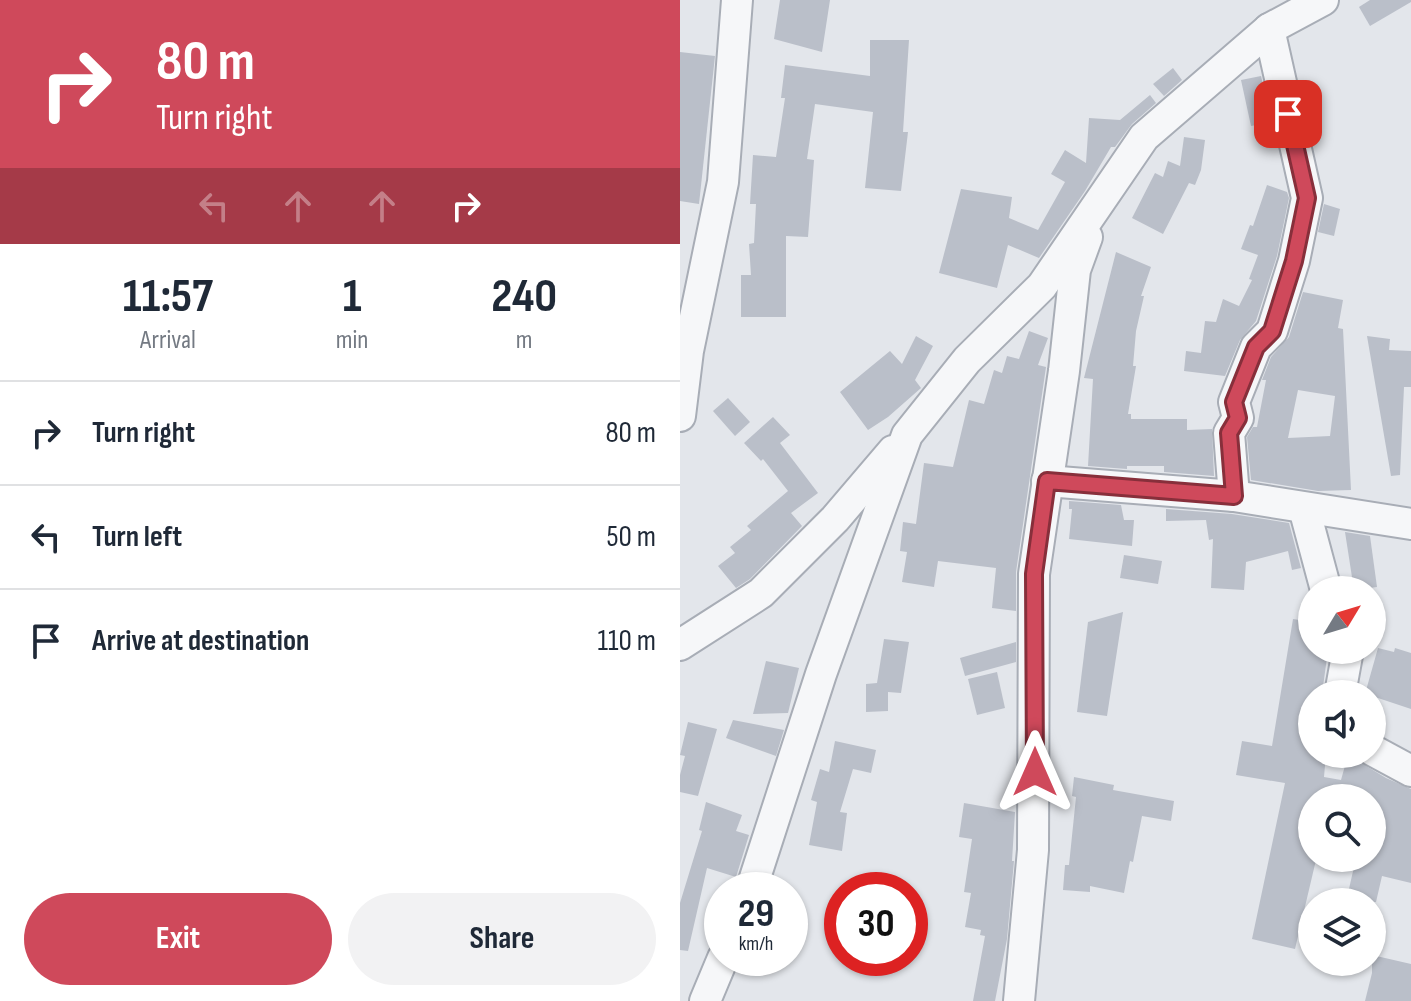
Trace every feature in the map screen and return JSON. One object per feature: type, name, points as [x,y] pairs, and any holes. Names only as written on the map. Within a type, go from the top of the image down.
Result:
[{"type":"street","points":[[680,416],[688,351],[723,182],[737,0]]},
{"type":"street","points":[[680,645],[761,593],[835,519],[967,360],[1042,286],[1144,137],[1269,29],[1323,0]]},
{"type":"street","points":[[1234,496],[1229,433],[1238,418],[1234,402],[1256,347],[1272,331],[1294,261],[1307,198],[1269,29]]},
{"type":"street","points":[[1019,1001],[1033,850],[1034,574],[1064,371],[1075,270],[1098,205]]},
{"type":"street","points":[[757,872],[821,674],[907,435]]},
{"type":"street","points":[[1047,481],[1234,496],[1411,524]]},
{"type":"street","points":[[1304,508],[1322,576]]},
{"type":"street","points":[[1386,758],[1411,771]]},
{"type":"street","points":[[705,1001],[715,976]]},
{"type":"building","points":[[780,0],[830,0],[822,52],[774,39]]},
{"type":"building","points":[[1370,0],[1411,2],[1370,26],[1359,7]]},
{"type":"building","points":[[870,40],[909,40],[903,132],[908,132],[901,191],[865,188],[873,112],[815,104],[807,159],[814,160],[808,237],[786,236],[786,317],[741,317],[741,275],[751,275],[749,244],[754,243],[756,204],[750,204],[753,155],[776,157],[785,98],[781,98],[785,65],[870,76]]},
{"type":"building","points":[[680,52],[715,56],[699,204],[680,201]]},
{"type":"building","points":[[1173,68],[1182,80],[1164,96],[1153,84]]},
{"type":"building","points":[[1261,76],[1272,122],[1251,126],[1241,80]]},
{"type":"building","points":[[1150,95],[1156,103],[1132,124],[1115,147],[1111,147],[1039,258],[1008,245],[997,288],[939,273],[961,189],[1012,197],[1009,218],[1038,230],[1065,182],[1051,174],[1065,150],[1086,163],[1089,118],[1120,120]]},
{"type":"building","points":[[1184,137],[1205,140],[1201,170],[1195,185],[1189,183],[1163,234],[1132,218],[1155,173],[1163,177],[1168,161],[1180,166]]},
{"type":"building","points":[[1267,185],[1287,192],[1289,198],[1277,256],[1256,321],[1240,340],[1225,376],[1184,371],[1186,351],[1201,353],[1205,321],[1216,322],[1223,299],[1239,306],[1252,280],[1249,279],[1258,255],[1241,249],[1250,225],[1253,226]]},
{"type":"building","points":[[1324,204],[1340,209],[1334,236],[1318,232]]},
{"type":"building","points":[[1116,252],[1151,267],[1141,296],[1144,296],[1136,331],[1133,366],[1136,366],[1128,414],[1131,414],[1131,419],[1187,419],[1187,430],[1212,429],[1214,476],[1164,472],[1164,466],[1127,466],[1127,469],[1088,466],[1093,379],[1084,378]]},
{"type":"building","points":[[1303,292],[1343,300],[1338,328],[1343,329],[1351,490],[1318,491],[1251,480],[1247,437],[1253,427],[1257,427],[1266,380],[1262,380],[1271,357],[1289,337]],"holes":[[[1298,390],[1335,396],[1330,436],[1288,438]]]},
{"type":"building","points":[[1029,331],[1048,338],[1038,365],[1046,367],[1016,572],[1016,611],[992,608],[996,568],[938,561],[934,587],[902,582],[907,552],[900,551],[903,522],[916,524],[924,463],[953,467],[969,400],[984,404],[994,370],[1002,373],[1007,356],[1019,359]]},
{"type":"building","points":[[916,336],[933,346],[915,380],[921,388],[868,430],[840,392],[890,351],[902,364]]},
{"type":"building","points":[[1367,336],[1390,339],[1389,350],[1411,351],[1411,387],[1404,387],[1400,475],[1391,476]]},
{"type":"building","points":[[728,398],[750,422],[735,436],[713,411]]},
{"type":"building","points":[[773,417],[790,435],[780,443],[818,493],[791,513],[802,526],[750,579],[736,588],[718,566],[735,553],[730,547],[751,530],[747,526],[788,491],[763,459],[761,461],[744,443]]},
{"type":"building","points":[[1069,501],[1121,505],[1124,520],[1134,520],[1132,546],[1069,539],[1072,509],[1069,509]]},
{"type":"building","points":[[1166,509],[1232,514],[1289,523],[1301,568],[1292,570],[1288,551],[1246,562],[1244,590],[1211,588],[1213,539],[1209,540],[1206,520],[1166,521]]},
{"type":"building","points":[[1345,532],[1370,536],[1375,576],[1352,576]]},
{"type":"building","points":[[1124,555],[1162,561],[1158,584],[1120,578]]},
{"type":"building","points":[[1123,612],[1107,716],[1077,712],[1088,622]]},
{"type":"building","points":[[1293,619],[1298,620],[1298,664],[1326,664],[1324,680],[1298,680],[1298,768],[1325,768],[1324,777],[1341,780],[1344,768],[1369,768],[1411,789],[1411,883],[1382,876],[1379,888],[1349,888],[1353,872],[1386,872],[1386,784],[1298,784],[1298,872],[1313,872],[1309,888],[1298,888],[1295,949],[1252,939],[1285,783],[1236,775],[1242,741],[1272,746]]},
{"type":"building","points":[[884,639],[909,642],[901,693],[888,692],[888,711],[866,712],[866,684],[877,683]]},
{"type":"building","points":[[1016,642],[1016,662],[965,676],[960,658]]},
{"type":"building","points":[[1395,648],[1411,653],[1411,709],[1386,701],[1386,680],[1369,680],[1373,664],[1386,664],[1386,650],[1394,652]]},
{"type":"building","points":[[766,661],[799,668],[788,713],[753,714]]},
{"type":"building","points":[[997,672],[1005,708],[977,715],[968,679]]},
{"type":"building","points":[[733,720],[784,730],[776,756],[726,738]]},
{"type":"building","points":[[688,722],[717,729],[698,796],[680,792],[685,756],[680,755]]},
{"type":"building","points":[[835,741],[876,750],[871,773],[853,769],[840,812],[847,813],[842,851],[809,845],[817,802],[811,800],[820,769],[829,772]]},
{"type":"building","points":[[1074,777],[1114,785],[1113,790],[1174,801],[1171,821],[1142,816],[1124,893],[1090,886],[1090,892],[1063,890],[1065,865],[1069,865],[1076,797],[1072,796]]},
{"type":"building","points":[[706,802],[742,815],[736,831],[749,835],[738,872],[707,868],[704,872],[688,951],[680,950],[680,903],[702,831],[699,830]]},
{"type":"building","points":[[964,803],[1015,812],[1007,939],[995,1001],[973,1001],[985,936],[980,935],[981,930],[965,927],[971,893],[964,892],[972,839],[959,837]]},
{"type":"building","points":[[1386,958],[1411,964],[1411,1001],[1365,1001],[1371,976],[1386,976]]},
{"type":"route","points":[[1035,772],[1034,574],[1047,481],[1234,496],[1229,433],[1238,418],[1234,402],[1256,347],[1272,331],[1294,261],[1307,198],[1288,114]]}]
